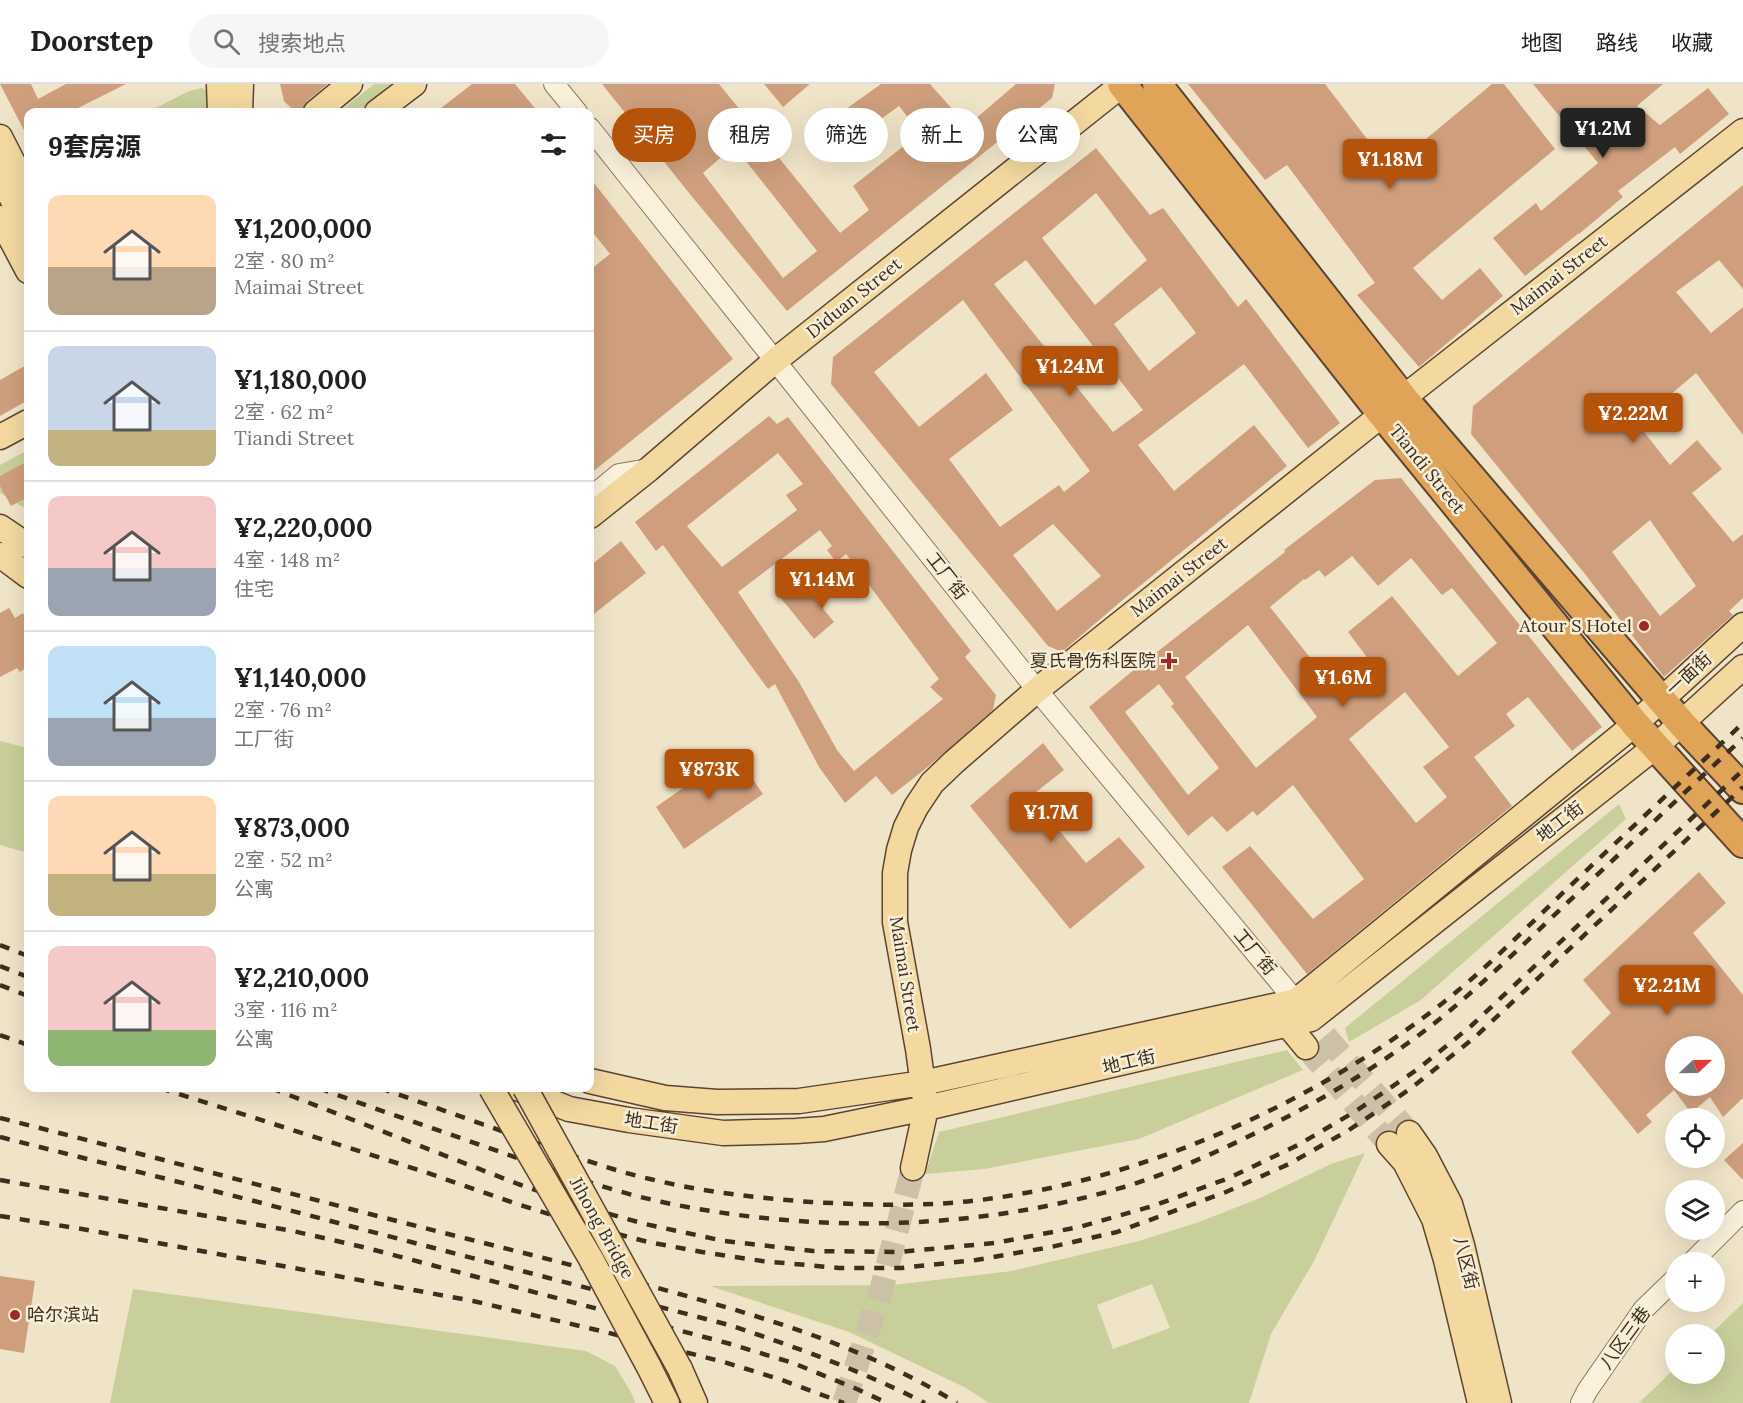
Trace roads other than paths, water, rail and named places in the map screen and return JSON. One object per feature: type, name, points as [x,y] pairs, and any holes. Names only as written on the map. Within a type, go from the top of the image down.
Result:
[{"type":"highway","name":"Tiandi Street","points":[[1122,84],[1393,406],[1743,789]]},
{"type":"highway","name":"Tiandi Street","points":[[1157,84],[1393,406],[1635,724],[1743,843]]},
{"type":"main road","points":[[219,84],[220,108]]},
{"type":"main road","points":[[240,108],[241,84]]},
{"type":"main road","points":[[321,108],[350,84]]},
{"type":"main road","points":[[382,108],[414,84]]},
{"type":"main road","name":"Diduan Street","points":[[594,513],[649,469],[776,360],[1122,84]]},
{"type":"main road","name":"Maimai Street","points":[[913,1168],[926,1108],[895,922],[895,873],[906,827],[932,783],[1037,690],[1743,131]]},
{"type":"main road","points":[[0,137],[24,184]]},
{"type":"main road","points":[[0,175],[24,222]]},
{"type":"main road","points":[[0,218],[24,263]]},
{"type":"main road","points":[[0,437],[24,424]]},
{"type":"main road","points":[[0,527],[24,543]]},
{"type":"main road","points":[[0,555],[24,573]]},
{"type":"main road","name":"一面街","points":[[1635,724],[1743,625]]},
{"type":"main road","name":"地工街","points":[[527,1092],[569,1108],[663,1126],[723,1133],[824,1129],[1308,1032],[1655,747],[1743,667]]},
{"type":"main road","name":"地工街","points":[[594,1082],[665,1098],[759,1103],[798,1101],[923,1083],[1296,1001],[1635,724]]},
{"type":"main road","points":[[1296,1001],[1308,1032]]},
{"type":"main road","name":"Jihong Bridge","points":[[493,1092],[591,1259],[659,1390]]},
{"type":"main road","name":"Jihong Bridge","points":[[527,1092],[680,1369],[695,1403]]},
{"type":"main road","name":"八区街","points":[[1480,1403],[1434,1219],[1405,1162],[1399,1138],[1425,1156],[1449,1204],[1462,1245],[1499,1403]]},
{"type":"street","points":[[554,84],[574,108]]},
{"type":"street","name":"工厂街","points":[[594,133],[1037,690],[1296,1001]]},
{"type":"street","points":[[594,495],[619,474],[649,469]]},
{"type":"street","points":[[1702,1252],[1743,1212]]},
{"type":"street","name":"八区三巷","points":[[1581,1403],[1643,1310],[1665,1289]]},
{"type":"tunnel","points":[[1325,1036],[1409,1133]]},
{"type":"tunnel","points":[[1306,1047],[1389,1144]]},
{"type":"tunnel","points":[[844,1403],[880,1295],[913,1168]]},
{"type":"railway","points":[[391,1092],[620,1171],[690,1188],[750,1196],[853,1204],[938,1204],[1041,1190],[1103,1175],[1164,1155],[1225,1131],[1283,1104],[1340,1073],[1394,1039],[1476,975],[1743,723]]},
{"type":"railway","points":[[330,1092],[595,1184],[662,1202],[719,1212],[836,1223],[894,1223],[952,1220],[1068,1202],[1145,1180],[1227,1147],[1326,1096],[1401,1048],[1436,1022],[1486,979],[1743,738]]},
{"type":"railway","points":[[281,1092],[518,1184],[588,1208],[645,1224],[724,1241],[813,1251],[898,1252],[995,1243],[1079,1227],[1153,1206],[1229,1178],[1298,1145],[1356,1111],[1418,1069],[1471,1026],[1743,770]]},
{"type":"railway","points":[[173,1092],[594,1228],[648,1242],[702,1252],[762,1261],[839,1268],[901,1268],[976,1260],[1051,1247],[1117,1232],[1226,1192],[1289,1164],[1349,1130],[1410,1089],[1474,1038],[1743,787]]},
{"type":"railway","points":[[0,945],[24,954]]},
{"type":"railway","points":[[0,966],[24,975]]},
{"type":"railway","points":[[0,985],[24,994]]},
{"type":"railway","points":[[0,1035],[24,1044]]},
{"type":"railway","points":[[0,1118],[596,1271],[746,1313],[854,1351],[924,1384],[957,1403]]},
{"type":"railway","points":[[0,1137],[729,1325],[828,1360],[925,1403]]},
{"type":"railway","points":[[0,1180],[293,1231],[367,1248],[727,1343],[793,1363],[887,1403]]},
{"type":"railway","points":[[0,1216],[473,1301],[724,1362],[844,1403]]},
{"type":"place","name":"Atour S Hotel","points":[[1644,626]]},
{"type":"place","name":"夏氏骨伤科医院","points":[[1169,661]]},
{"type":"place","name":"哈尔滨站","points":[[15,1315]]}]
